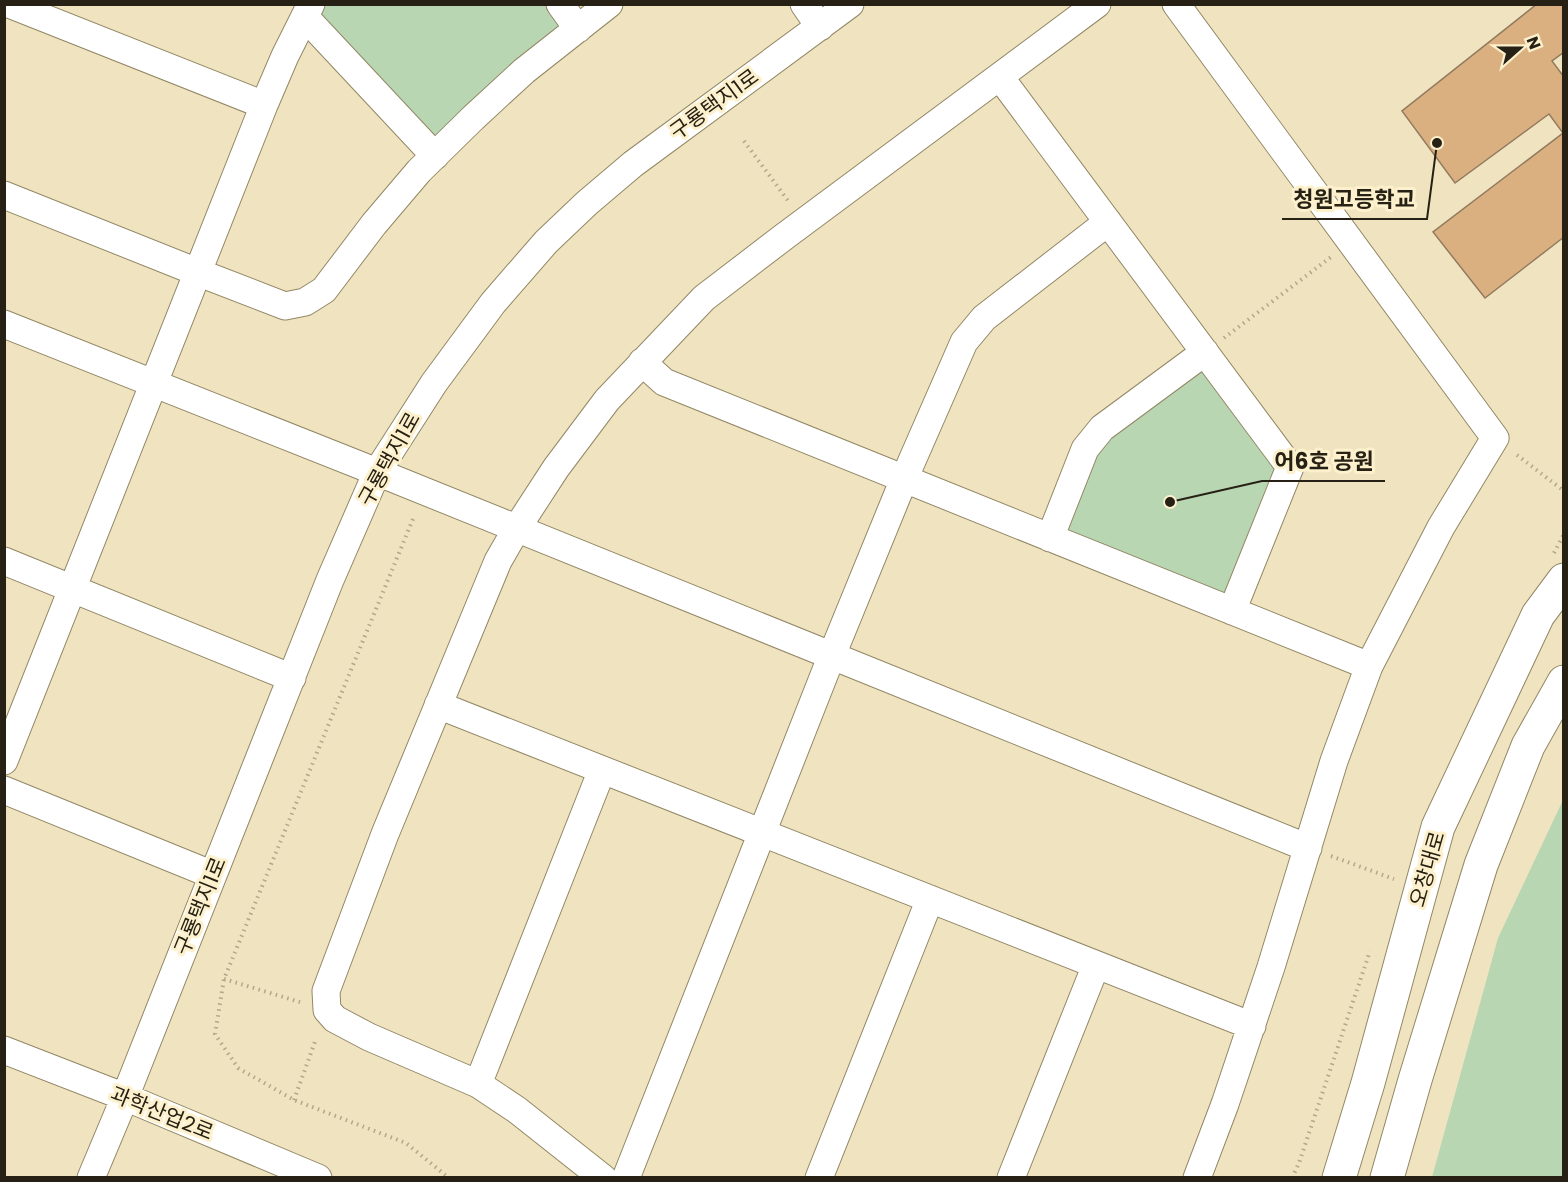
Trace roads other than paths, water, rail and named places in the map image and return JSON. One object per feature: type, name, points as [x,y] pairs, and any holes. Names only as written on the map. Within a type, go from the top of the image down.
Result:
[{"type":"main road","name":"오창대로","points":[[1339,1178],[1368,1083],[1438,827],[1538,615],[1563,580]]},
{"type":"main road","points":[[1387,1178],[1481,865],[1528,746],[1563,682]]},
{"type":"street","points":[[9,4],[264,105]]},
{"type":"street","points":[[560,4],[578,29]]},
{"type":"street","points":[[4,195],[285,306],[304,302],[324,290],[374,224],[419,171],[473,118],[524,71],[609,4]]},
{"type":"street","points":[[804,4],[820,27]]},
{"type":"street","name":"구룡택지1로","points":[[91,1178],[330,580],[377,471],[434,383],[493,303],[546,242],[633,164],[850,4]]},
{"type":"street","points":[[603,1178],[517,1110],[478,1084],[369,1037],[335,1019],[327,1010],[326,991],[385,834],[498,561],[562,459],[608,400],[704,298],[1097,4]]},
{"type":"street","points":[[1176,4],[1495,438],[1441,527],[1369,666],[1334,761],[1271,967],[1225,1104],[1197,1178]]},
{"type":"street","points":[[4,760],[264,105],[308,11],[435,156]]},
{"type":"street","points":[[1000,77],[1290,466],[1232,611]]},
{"type":"street","points":[[626,1178],[832,655],[904,479],[964,342],[984,318],[1108,222]]},
{"type":"street","points":[[4,324],[377,471],[1308,848]]},
{"type":"street","points":[[1050,538],[1085,449],[1102,428],[1205,352]]},
{"type":"street","points":[[642,362],[664,382],[1369,666]]},
{"type":"street","points":[[4,561],[292,678]]},
{"type":"street","points":[[438,705],[1251,1026]]},
{"type":"street","points":[[478,1084],[602,770]]},
{"type":"street","points":[[4,790],[213,875]]},
{"type":"street","points":[[819,1178],[930,899]]},
{"type":"street","points":[[1011,1178],[1096,965]]},
{"type":"street","name":"과학산업2로","points":[[4,1050],[125,1097],[318,1178]]},
{"type":"place","name":"청원고등학교","points":[[1437,143]]},
{"type":"place","name":"어6호 공원","points":[[1170,502]]}]
